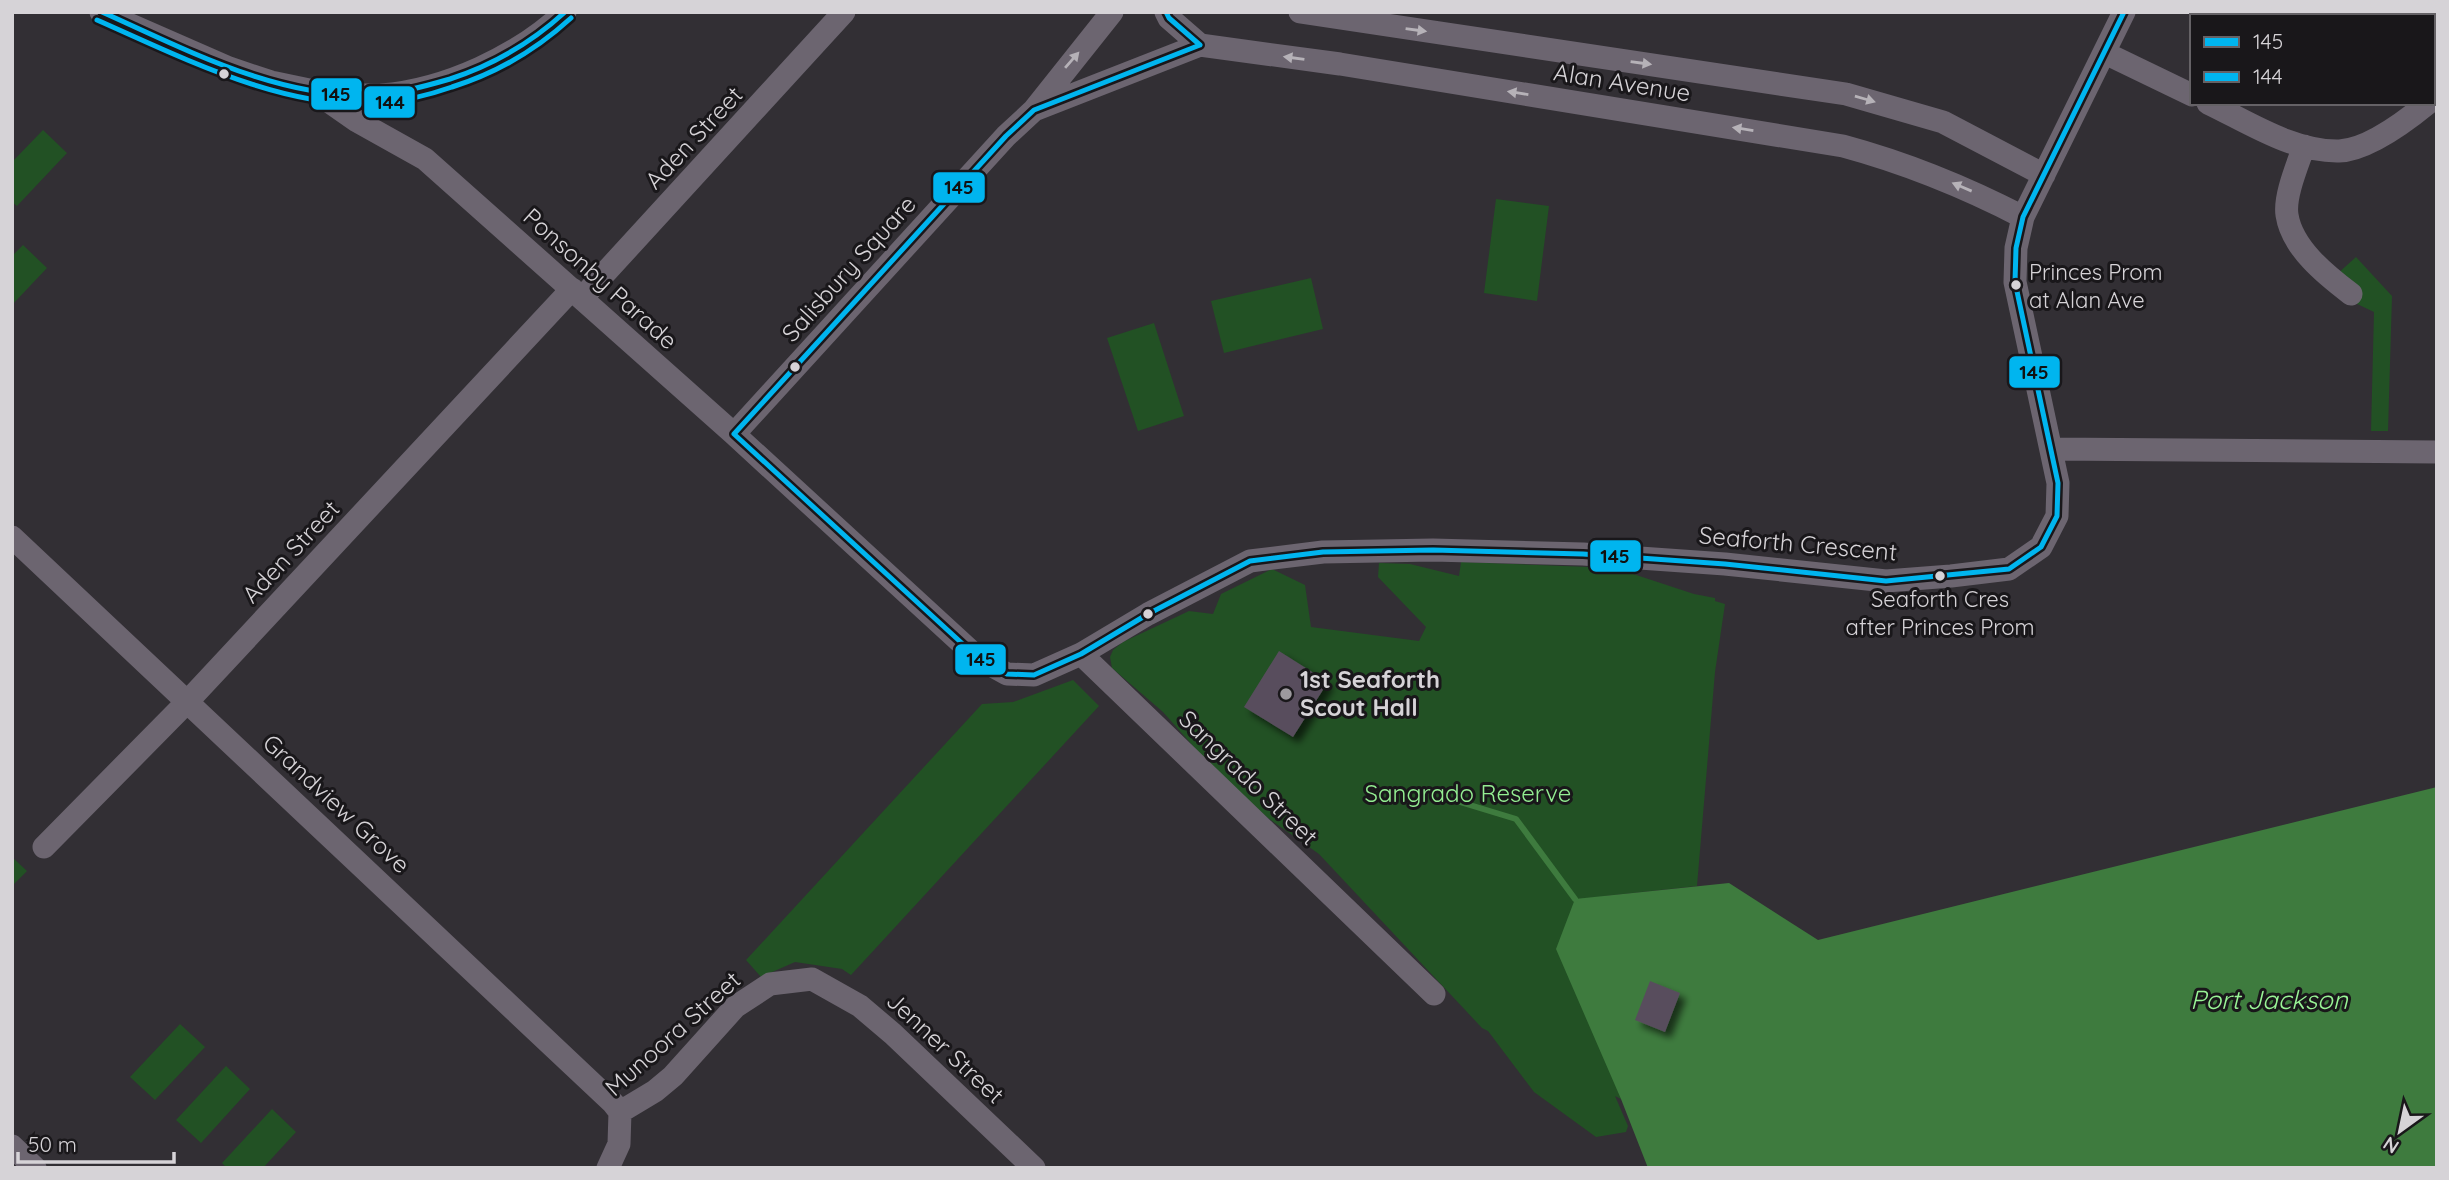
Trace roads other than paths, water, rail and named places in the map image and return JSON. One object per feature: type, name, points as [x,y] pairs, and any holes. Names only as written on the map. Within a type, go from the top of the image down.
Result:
[{"type":"street","name":"Ponsonby Parade","points":[[101,12],[229,68],[271,82],[314,91],[358,121],[425,159],[734,434],[978,658],[1007,674],[1034,675],[1081,654]]},
{"type":"street","points":[[314,91],[382,94],[416,89],[460,76],[524,45],[565,12]]},
{"type":"street","name":"Aden Street","points":[[44,847],[188,701],[844,12]]},
{"type":"street","points":[[1034,110],[1112,12]]},
{"type":"street","points":[[1166,12],[1169,19],[1200,45]]},
{"type":"street","name":"Alan Avenue","points":[[1300,12],[1846,94],[1943,122],[2044,175]]},
{"type":"street","name":"Seaforth Crescent","points":[[1081,654],[1148,614],[1250,561],[1323,552],[1433,550],[1583,554],[1725,564],[1886,580],[2009,569],[2041,547],[2057,516],[2058,483],[2015,282],[2016,248],[2023,217],[2124,12]]},
{"type":"street","name":"Alan Avenue","points":[[1034,110],[1200,45],[1354,66],[1843,145],[1892,159],[1968,189],[2023,217]]},
{"type":"street","points":[[2105,53],[2190,94]]},
{"type":"street","points":[[2212,105],[2271,134],[2304,146],[2340,151],[2374,140],[2404,123],[2426,105]]},
{"type":"street","name":"Salisbury Square","points":[[734,434],[1006,136],[1034,110]]},
{"type":"street","points":[[2304,146],[2292,179],[2286,212],[2294,238],[2333,281],[2351,294]]},
{"type":"street","points":[[2051,450],[2437,452]]},
{"type":"street","name":"Grandview Grove","points":[[12,537],[620,1112]]},
{"type":"street","name":"Sangrado Street","points":[[1081,654],[1434,994]]},
{"type":"street","name":"Munoora Street","points":[[608,1168],[619,1144],[620,1112],[655,1091],[673,1076],[735,1007],[770,984],[812,979]]},
{"type":"street","name":"Jenner Street","points":[[812,979],[860,1006],[877,1020],[1034,1168]]},
{"type":"street","points":[[12,1146],[35,1168]]},
{"type":"water","name":"Port Jackson","points":[[2437,787],[2437,1168],[1648,1168],[1556,949],[1575,899],[1729,883],[1818,940]]},
{"type":"waterway","points":[[1460,802],[1516,819],[1575,899]]},
{"type":"place","name":"Princes Prom at Alan Ave","points":[[2016,285]]},
{"type":"place","name":"Seaforth Cres after Princes Prom","points":[[1940,576]]},
{"type":"place","name":"1st Seaforth Scout Hall","points":[[1286,694]]},
{"type":"park label","name":"Sangrado Reserve","points":[[1468,794]]}]
